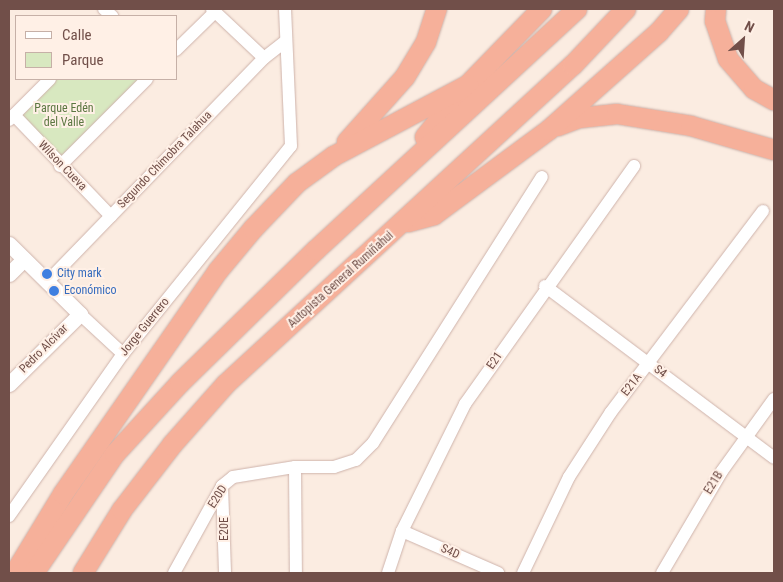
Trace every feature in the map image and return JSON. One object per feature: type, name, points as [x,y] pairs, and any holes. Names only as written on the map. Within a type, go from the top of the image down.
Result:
[{"type":"highway","points":[[334,156],[405,77],[426,42],[437,9]]},
{"type":"highway","points":[[381,190],[468,85],[542,9]]},
{"type":"highway","points":[[19,568],[122,447],[221,341],[577,9]]},
{"type":"highway","name":"Autopista General Rumiñahui","points":[[83,573],[122,510],[172,445],[226,384],[573,65],[626,9]]},
{"type":"highway","points":[[403,223],[434,214],[549,130],[659,32],[679,9]]},
{"type":"highway","points":[[716,9],[715,21],[728,59],[754,89],[774,100]]},
{"type":"highway","points":[[19,568],[218,271],[297,183],[334,156],[468,85]]},
{"type":"highway","points":[[549,130],[579,118],[617,114],[691,126],[774,150]]},
{"type":"street","points":[[285,9],[286,41]]},
{"type":"street","points":[[178,48],[214,10],[264,58]]},
{"type":"street","name":"Segundo Chimobra Talahua","points":[[47,282],[264,58],[286,41]]},
{"type":"street","name":"Jorge Guerrero","points":[[9,516],[123,354],[291,146],[286,41]]},
{"type":"street","points":[[11,118],[49,80]]},
{"type":"street","points":[[60,166],[145,80]]},
{"type":"street","name":"Wilson Cueva","points":[[11,118],[111,216]]},
{"type":"street","name":"E21","points":[[388,573],[402,531],[465,404],[546,286],[634,166]]},
{"type":"street","name":"E20D","points":[[174,573],[222,486],[246,472],[295,467],[334,467],[356,460],[373,444],[542,177]]},
{"type":"street","name":"E21A","points":[[523,573],[569,477],[648,364],[763,211]]},
{"type":"street","points":[[9,244],[123,354]]},
{"type":"street","points":[[9,274],[24,259]]},
{"type":"street","name":"S4","points":[[546,286],[774,458]]},
{"type":"street","name":"Pedro Alcívar","points":[[9,384],[80,314]]},
{"type":"street","name":"E21B","points":[[662,573],[722,471],[774,399]]},
{"type":"street","points":[[295,467],[296,573]]},
{"type":"street","name":"E20E","points":[[222,486],[225,573]]},
{"type":"street","name":"S4D","points":[[402,531],[498,573]]},
{"type":"green space","name":"Parque Edén del Valle","points":[[56,80],[140,80],[64,162],[20,115]]},
{"type":"place","name":"City mark","points":[[47,274]]},
{"type":"place","name":"Económico","points":[[54,291]]}]
